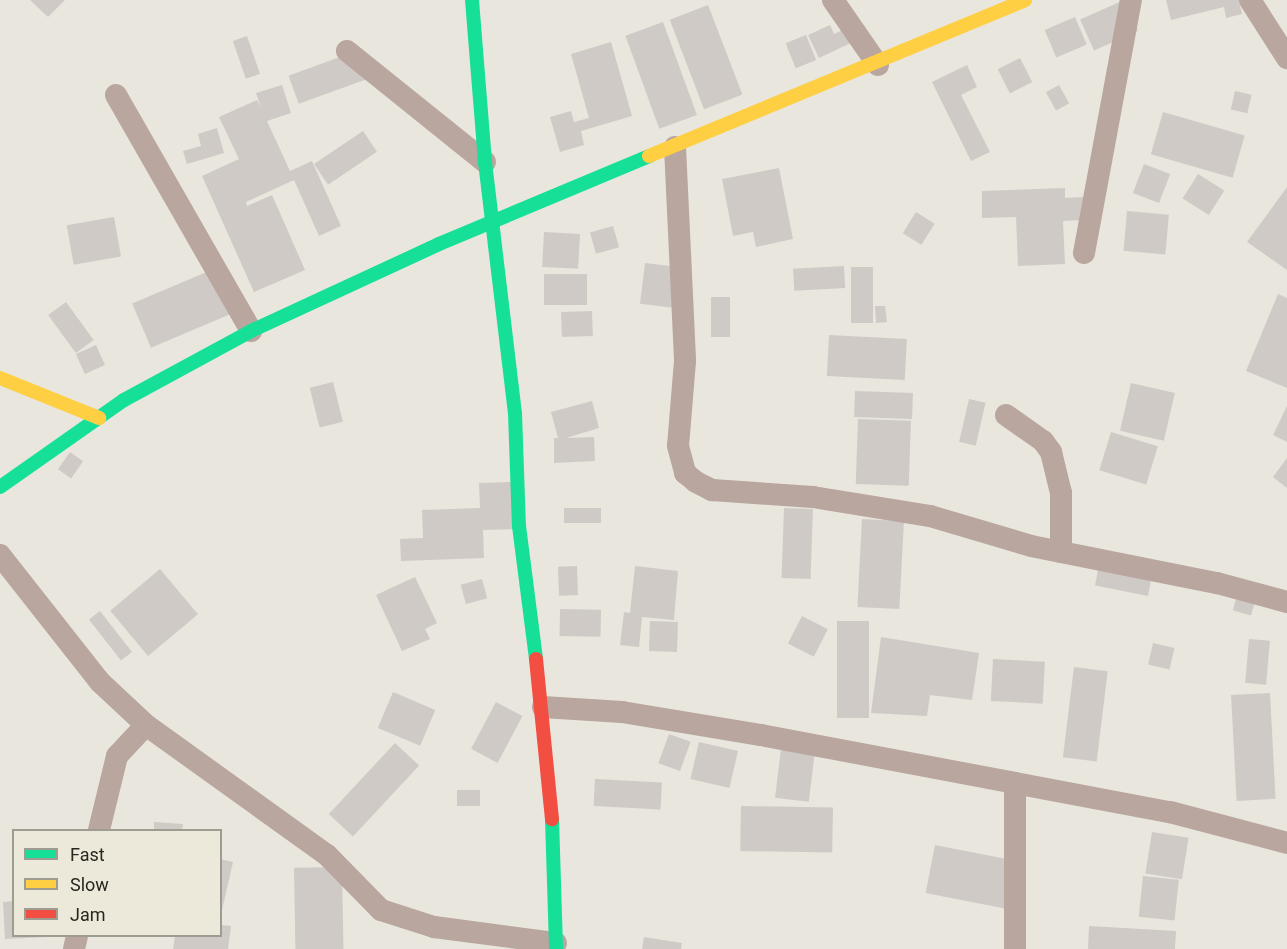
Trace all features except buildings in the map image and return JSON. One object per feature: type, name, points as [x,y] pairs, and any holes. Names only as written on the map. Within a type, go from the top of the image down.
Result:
[{"type":"main road","points":[[472,0],[485,162],[515,413],[519,526],[550,768],[556,946]]},
{"type":"main road","points":[[0,487],[99,418],[251,331],[493,222],[878,65],[1013,2]]},
{"type":"main road","points":[[0,378],[99,418]]},
{"type":"street","points":[[833,0],[878,65]]},
{"type":"street","points":[[1084,253],[1131,0]]},
{"type":"street","points":[[1250,0],[1287,58]]},
{"type":"street","points":[[347,51],[485,162]]},
{"type":"street","points":[[116,95],[251,331]]},
{"type":"street","points":[[675,147],[685,361],[678,446],[685,473],[712,490],[813,497],[930,516],[1061,552],[1217,583],[1287,602]]},
{"type":"street","points":[[1006,416],[1043,441],[1051,452],[1061,493],[1061,552]]},
{"type":"street","points":[[0,555],[100,682],[146,724],[327,855],[381,910],[434,927],[556,946]]},
{"type":"street","points":[[543,707],[622,712],[1015,783],[1170,812],[1287,843]]},
{"type":"street","points":[[99,829],[117,756],[146,724]]},
{"type":"street","points":[[1015,783],[1015,949]]},
{"type":"traffic: fast","points":[[472,0],[485,162],[515,413],[519,526],[536,659]]},
{"type":"traffic: fast","points":[[0,487],[124,400],[251,331],[439,244],[649,156]]},
{"type":"traffic: fast","points":[[552,819],[556,949]]},
{"type":"traffic: slow","points":[[649,156],[1025,0]]},
{"type":"traffic: slow","points":[[0,378],[99,418]]},
{"type":"traffic: jam","points":[[536,659],[552,819]]}]
